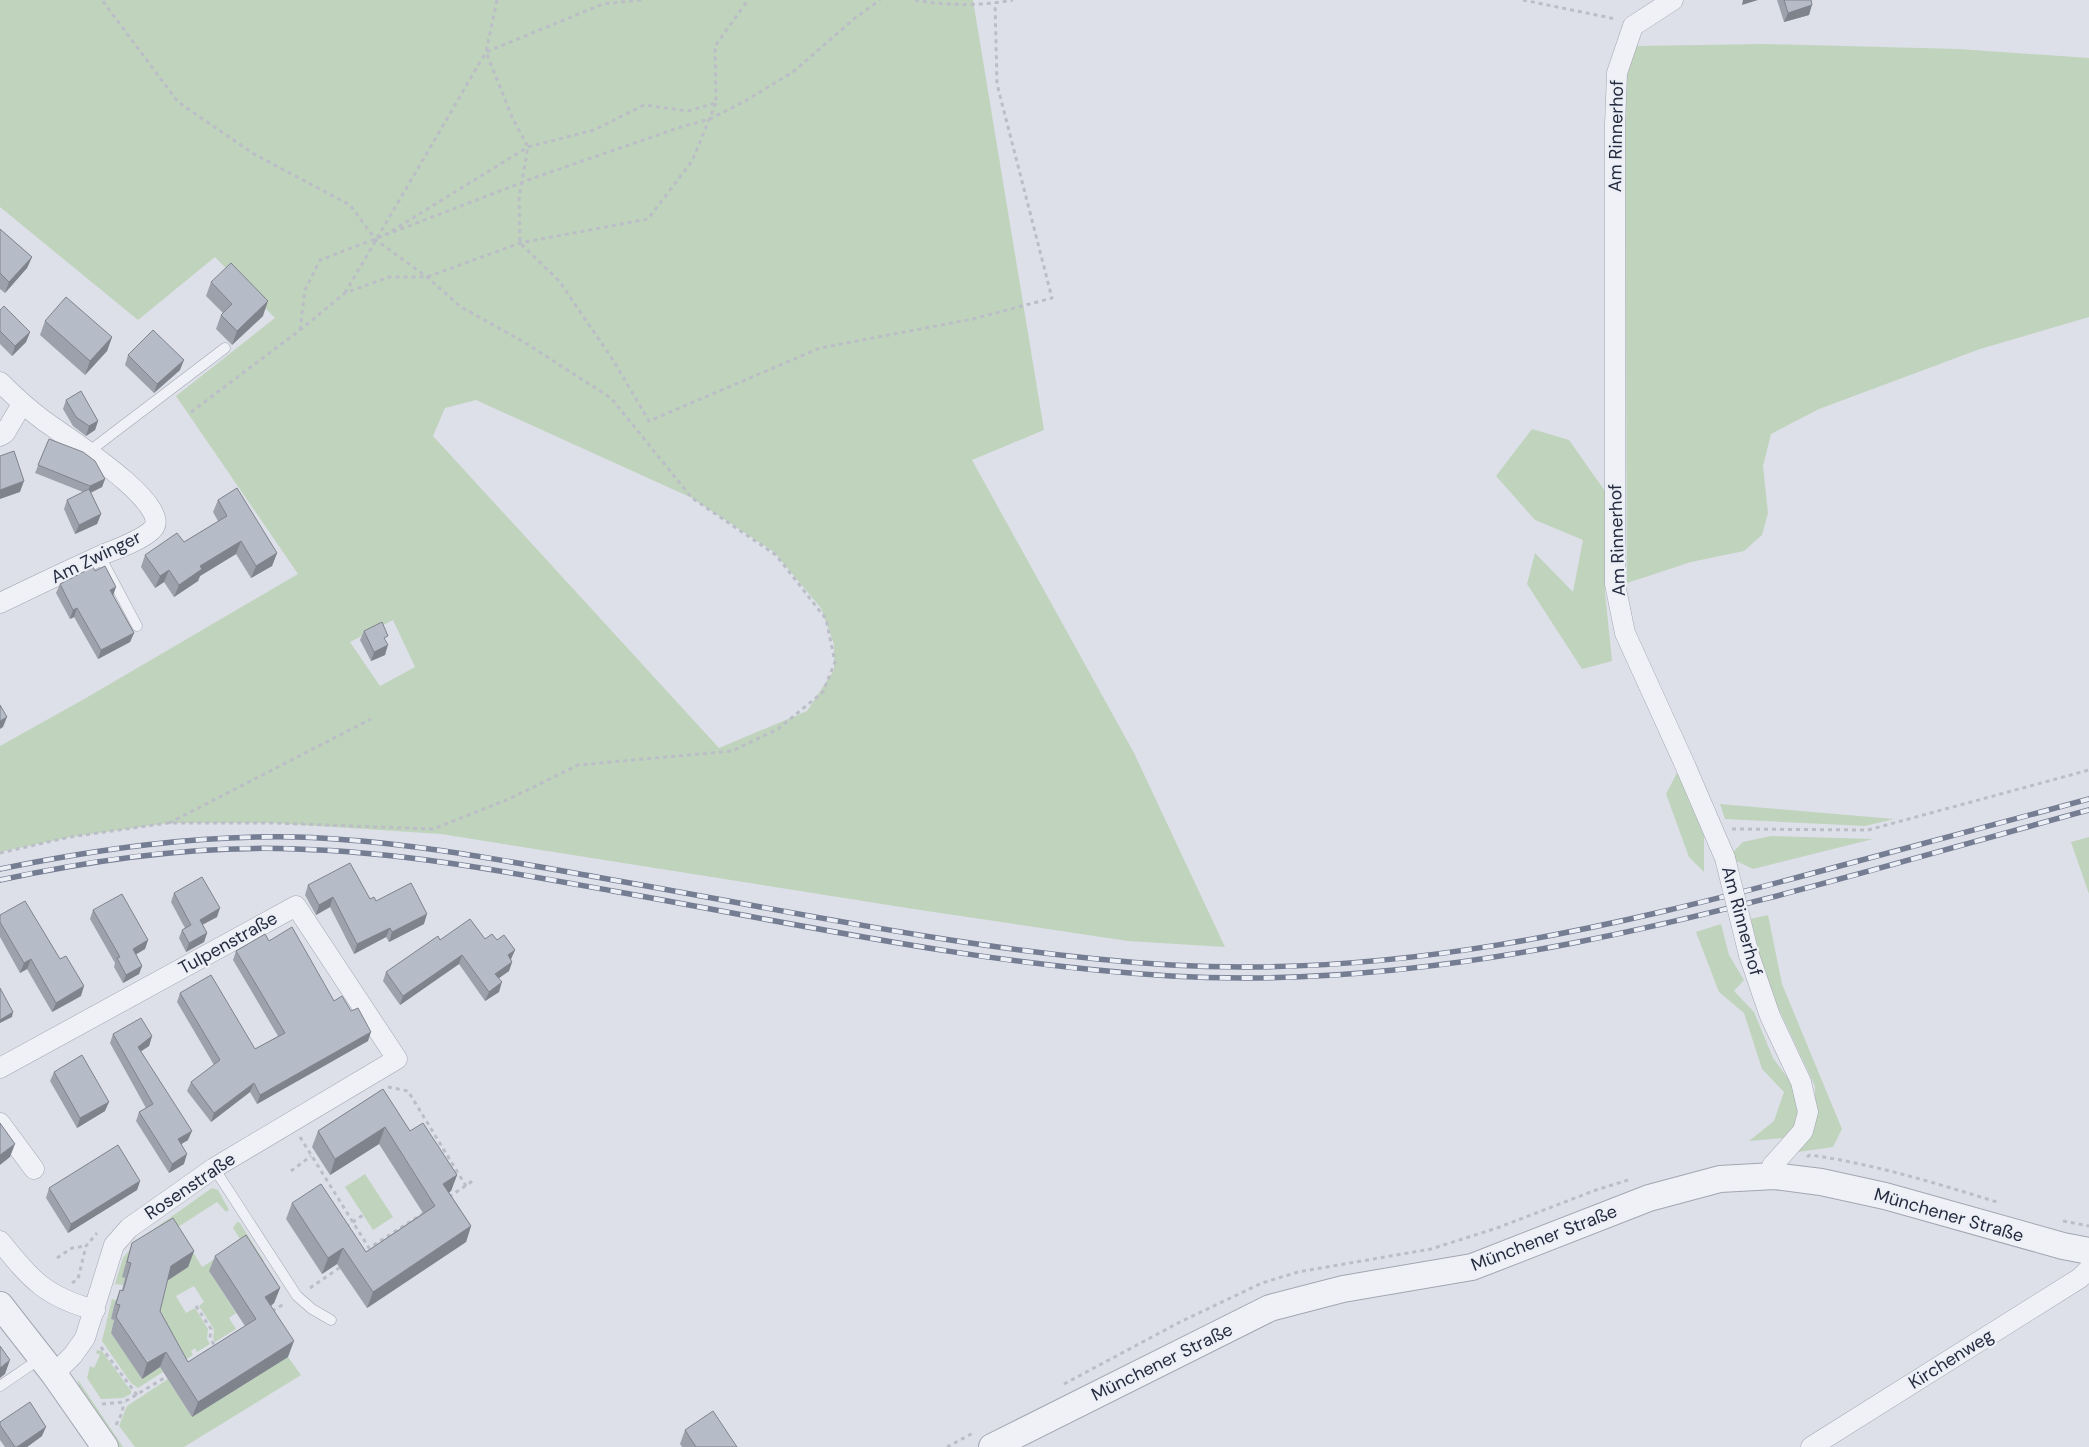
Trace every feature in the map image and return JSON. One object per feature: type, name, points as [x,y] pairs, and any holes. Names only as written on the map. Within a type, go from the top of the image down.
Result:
[{"type":"street","name":"Am Rinnerhof","points":[[1673,0],[1633,26],[1617,73],[1615,124],[1615,584],[1625,633],[1714,829],[1724,858],[1748,955],[1770,1016],[1802,1082],[1808,1112],[1802,1131],[1772,1166],[1774,1176]]},
{"type":"street","name":"Am Zwinger","points":[[0,382],[22,404],[87,453],[106,464],[138,491],[154,513],[156,522],[152,529],[100,556],[0,603]]},
{"type":"street","points":[[0,436],[5,434],[22,404]]},
{"type":"street","name":"Tulpenstraße","points":[[0,1068],[296,906],[397,1059]]},
{"type":"street","name":"Rosenstraße","points":[[48,1366],[73,1355],[85,1338],[114,1246],[129,1228],[214,1168],[397,1059]]},
{"type":"street","points":[[0,1123],[34,1169]]},
{"type":"street","name":"Münchener Straße","points":[[992,1447],[1270,1308],[1343,1289],[1472,1267],[1649,1198],[1720,1179],[1774,1176],[1822,1182],[1885,1196],[2063,1246],[2089,1251]]},
{"type":"street","points":[[0,1241],[36,1284],[55,1296],[94,1310]]},
{"type":"street","name":"Kirchenweg","points":[[1811,1447],[2080,1278],[2089,1269]]},
{"type":"street","points":[[0,1305],[48,1366],[111,1436]]},
{"type":"lane","points":[[87,453],[225,348]]},
{"type":"lane","points":[[100,556],[137,626]]},
{"type":"lane","points":[[214,1168],[297,1296],[312,1309],[331,1320]]},
{"type":"lane","points":[[0,1386],[48,1366]]},
{"type":"path","points":[[0,853],[70,837],[168,823],[273,822],[433,829],[508,799],[578,765],[732,750],[778,729],[823,692],[835,662],[826,619],[776,555],[692,498],[611,398],[524,342],[461,307],[427,277],[376,240],[350,205],[254,154],[178,102],[102,0]]},
{"type":"path","points":[[345,293],[486,52],[497,0]]},
{"type":"path","points":[[486,52],[602,4],[641,0]]},
{"type":"path","points":[[192,412],[300,330],[345,293],[389,277],[427,277],[520,244],[648,219],[692,160],[716,103],[715,46],[748,0]]},
{"type":"path","points":[[300,330],[305,290],[320,260],[522,183],[681,126],[710,119],[745,101],[793,72],[855,18],[880,0]]},
{"type":"path","points":[[915,0],[936,4],[995,4],[1013,0]]},
{"type":"path","points":[[1523,0],[1617,20]]},
{"type":"path","points":[[486,52],[512,117],[528,148],[520,198],[520,244],[560,281],[613,360],[649,421],[820,348],[973,319],[1052,298],[997,84],[995,4]]},
{"type":"path","points":[[376,240],[528,148],[594,130],[644,105],[688,111],[716,103]]},
{"type":"path","points":[[168,823],[371,719]]},
{"type":"path","points":[[1714,829],[1868,830],[2089,770]]},
{"type":"path","points":[[380,1085],[408,1091],[466,1186]]},
{"type":"path","points":[[289,1122],[370,1248]]},
{"type":"path","points":[[291,1171],[312,1156]]},
{"type":"path","points":[[442,1201],[474,1180]]},
{"type":"path","points":[[361,1253],[434,1206]]},
{"type":"path","points":[[340,1232],[363,1215]]},
{"type":"path","points":[[57,1258],[72,1248],[86,1246]]},
{"type":"path","points":[[271,1312],[345,1264]]},
{"type":"path","points":[[196,1306],[211,1329],[210,1338],[213,1348],[223,1342]]},
{"type":"path","points":[[97,1342],[137,1395]]},
{"type":"path","points":[[102,1404],[124,1402],[166,1377]]},
{"type":"path","points":[[111,1436],[122,1413],[124,1402]]},
{"type":"green space","points":[[0,0],[973,0],[1044,430],[972,460],[1134,753],[1225,947],[1128,941],[441,834],[273,823],[168,823],[70,837],[0,852],[0,746],[298,574],[176,396],[275,318],[215,257],[138,320],[0,207]],"holes":[[[476,400],[692,498],[774,552],[821,608],[834,644],[834,670],[807,711],[719,748],[433,436],[445,408]],[[393,620],[415,667],[380,686],[350,642]]]},
{"type":"green space","points":[[1764,44],[1958,49],[2089,58],[2089,317],[1980,349],[1819,409],[1771,434],[1763,466],[1768,513],[1762,535],[1744,551],[1691,562],[1627,583],[1625,78],[1637,46]]},
{"type":"green space","points":[[1532,429],[1569,440],[1607,494],[1605,592],[1612,661],[1582,669],[1527,584],[1535,553],[1573,592],[1583,540],[1535,520],[1496,476]]},
{"type":"green space","points":[[1679,769],[1704,836],[1704,872],[1689,857],[1666,794]]},
{"type":"green space","points":[[1720,804],[1894,819],[1865,826],[1725,819]]},
{"type":"green space","points":[[1771,836],[1873,839],[1753,869],[1728,857],[1743,842]]},
{"type":"green space","points":[[2089,837],[2089,894],[2071,842]]},
{"type":"green space","points":[[1768,915],[1782,984],[1842,1129],[1833,1147],[1791,1153],[1815,1121],[1815,1086],[1753,954],[1746,920]]},
{"type":"green space","points":[[1721,924],[1729,955],[1744,980],[1734,991],[1754,1012],[1773,1058],[1800,1095],[1796,1124],[1783,1138],[1749,1141],[1774,1121],[1784,1092],[1762,1069],[1744,1013],[1719,992],[1696,932]]},
{"type":"green space","points":[[365,1174],[393,1217],[373,1230],[345,1187]]},
{"type":"green space","points":[[212,1188],[218,1190],[229,1210],[226,1212],[217,1202],[178,1227],[202,1267],[242,1242],[233,1228],[237,1222],[240,1223],[264,1261],[252,1268],[209,1271],[236,1313],[229,1318],[236,1329],[215,1342],[213,1338],[214,1329],[199,1306],[204,1302],[194,1286],[176,1296],[186,1313],[195,1308],[208,1329],[207,1339],[210,1344],[197,1352],[195,1348],[191,1351],[193,1355],[180,1363],[156,1331],[163,1289],[122,1277],[125,1278],[123,1285],[115,1284],[123,1258],[137,1241]]},
{"type":"green space","points":[[112,1299],[119,1301],[114,1306],[111,1319],[114,1320],[111,1333],[142,1378],[160,1367],[163,1372],[138,1388],[131,1383],[102,1341]]},
{"type":"green space","points":[[97,1350],[102,1351],[131,1391],[131,1394],[123,1398],[101,1399],[87,1378],[90,1366],[94,1368],[100,1355],[96,1353]]},
{"type":"green space","points":[[288,1357],[301,1375],[184,1447],[135,1447],[119,1426],[127,1406],[168,1379],[192,1417]]},
{"type":"green space","points":[[78,1380],[123,1447],[116,1447],[79,1390]]},
{"type":"building","points":[[1784,0],[1811,0],[1812,5],[1788,13]]},
{"type":"building","points":[[0,229],[32,257],[9,282],[0,273]]},
{"type":"building","points":[[231,263],[268,301],[237,331],[221,315],[232,304],[211,282]]},
{"type":"building","points":[[66,297],[112,337],[90,361],[45,321]]},
{"type":"building","points":[[4,306],[30,332],[15,346],[0,331],[0,310]]},
{"type":"building","points":[[153,330],[184,360],[157,384],[128,355]]},
{"type":"building","points":[[81,391],[98,421],[89,426],[76,417],[66,400]]},
{"type":"building","points":[[49,439],[83,452],[95,461],[105,479],[90,486],[38,465]]},
{"type":"building","points":[[14,451],[24,481],[0,490],[0,456]]},
{"type":"building","points":[[237,488],[277,553],[256,566],[241,541],[200,566],[202,569],[179,585],[169,570],[160,576],[145,555],[177,533],[184,542],[227,516],[218,500]]},
{"type":"building","points":[[89,489],[101,514],[79,525],[67,500]]},
{"type":"building","points":[[105,566],[116,587],[110,590],[134,633],[101,650],[77,608],[73,610],[60,584],[93,567],[95,571]]},
{"type":"building","points":[[382,622],[388,636],[384,638],[388,645],[374,652],[364,631]]},
{"type":"building","points":[[0,705],[7,717],[0,721]]},
{"type":"building","points":[[350,863],[370,899],[374,897],[376,901],[411,883],[427,914],[392,932],[390,928],[357,944],[333,897],[319,905],[308,885]]},
{"type":"building","points":[[202,877],[220,908],[200,920],[207,933],[189,943],[182,930],[191,925],[174,893]]},
{"type":"building","points":[[122,894],[148,940],[133,949],[142,966],[126,975],[117,958],[120,957],[93,910]]},
{"type":"building","points":[[25,901],[60,959],[66,956],[84,986],[56,1003],[31,959],[24,963],[0,922],[0,915]]},
{"type":"building","points":[[470,919],[485,939],[492,934],[497,940],[504,935],[515,950],[508,955],[512,962],[495,974],[502,982],[489,992],[462,955],[403,996],[386,972],[438,936],[440,940]]},
{"type":"building","points":[[292,927],[334,1001],[342,996],[351,1011],[358,1008],[371,1032],[260,1095],[254,1083],[214,1113],[191,1082],[220,1060],[180,993],[211,975],[255,1049],[285,1033],[236,951],[265,934],[269,941]]},
{"type":"building","points":[[0,988],[13,1012],[0,1020]]},
{"type":"building","points":[[141,1018],[152,1036],[138,1047],[192,1131],[178,1139],[187,1154],[172,1164],[139,1112],[153,1104],[113,1034]]},
{"type":"building","points":[[82,1055],[109,1102],[80,1118],[54,1072]]},
{"type":"building","points":[[383,1089],[410,1131],[423,1123],[457,1175],[443,1184],[471,1226],[373,1292],[343,1248],[328,1258],[292,1203],[321,1184],[366,1252],[435,1206],[385,1127],[335,1159],[318,1131]]},
{"type":"building","points":[[0,1123],[15,1144],[0,1155]]},
{"type":"building","points":[[118,1145],[140,1181],[71,1224],[49,1188]]},
{"type":"building","points":[[173,1218],[194,1251],[171,1266],[160,1311],[188,1362],[256,1319],[215,1256],[246,1235],[280,1288],[265,1297],[294,1341],[198,1402],[166,1352],[147,1363],[116,1317],[120,1305],[116,1304],[120,1290],[123,1291],[131,1263],[127,1262],[132,1243]]},
{"type":"building","points":[[0,1346],[10,1360],[0,1368]]},
{"type":"building","points":[[30,1402],[46,1427],[15,1447],[0,1425],[0,1422]]},
{"type":"building","points":[[713,1411],[737,1447],[696,1447],[685,1430]]},
{"type":"railway","points":[[0,869],[74,855],[184,841],[259,837],[335,839],[373,842],[488,858],[956,941],[1099,959],[1171,965],[1254,967],[1337,964],[1419,956],[1500,945],[1580,930],[1741,892],[2089,799]]},
{"type":"railway","points":[[0,880],[110,860],[221,849],[296,849],[376,854],[495,870],[890,942],[1030,963],[1171,976],[1288,977],[1404,969],[1520,953],[1635,930],[1750,903],[2089,810]]}]
